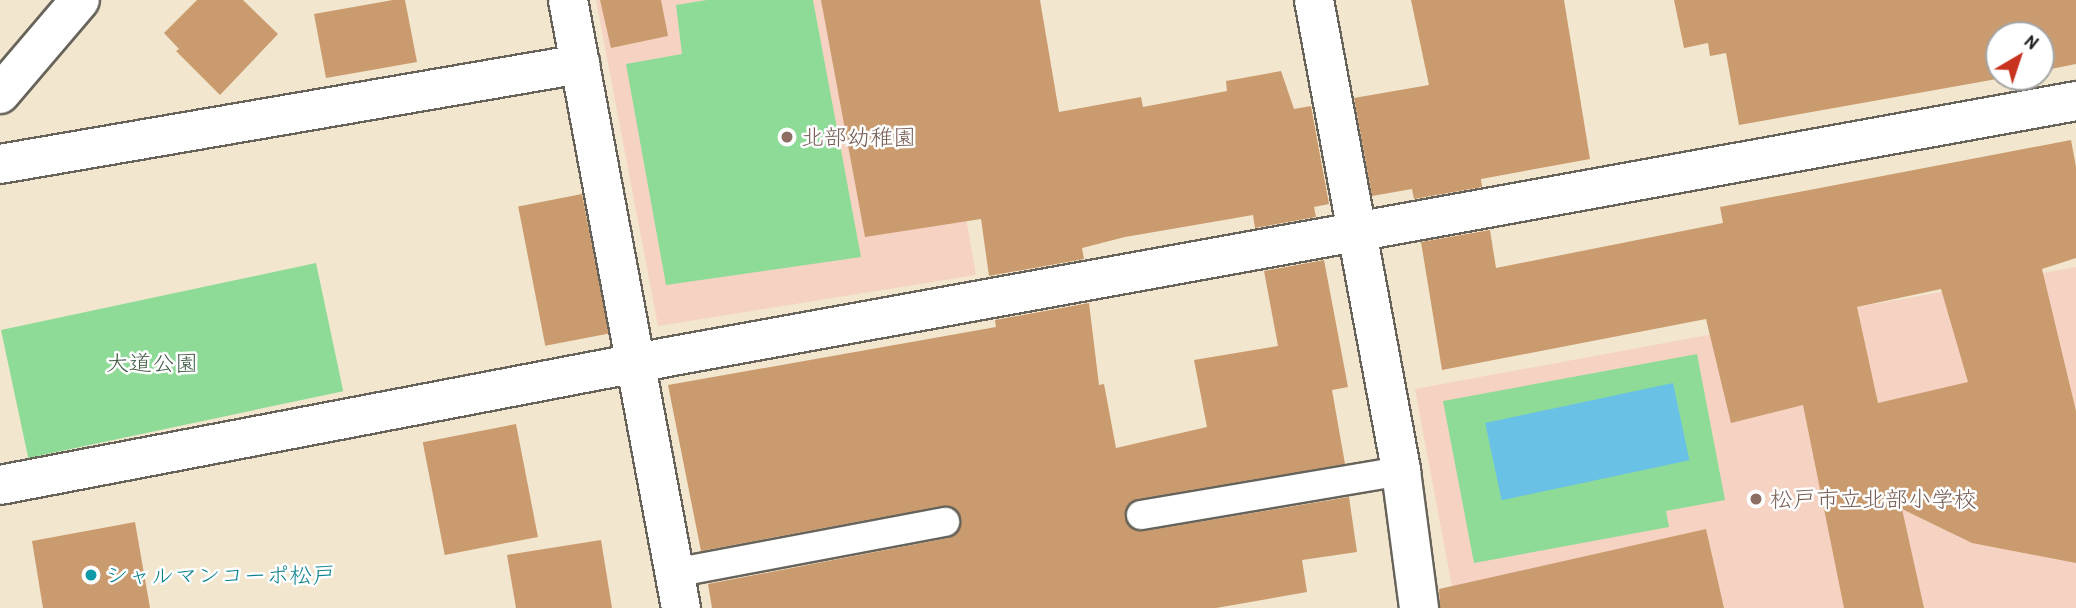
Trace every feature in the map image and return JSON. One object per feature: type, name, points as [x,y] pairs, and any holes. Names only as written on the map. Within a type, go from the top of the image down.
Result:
[{"type":"street","points":[[0,94],[80,0]]},
{"type":"street","points":[[568,0],[638,363],[677,590]]},
{"type":"street","points":[[1314,0],[1354,235],[1401,471],[1419,608]]},
{"type":"street","points":[[0,164],[580,64]]},
{"type":"street","points":[[0,485],[638,363],[1354,235],[2076,101]]},
{"type":"lane","points":[[1141,515],[1401,471]]},
{"type":"lane","points":[[677,590],[945,522]]},
{"type":"shaded area","name":"北部幼稚園","points":[[596,0],[928,0],[976,275],[658,326]]},
{"type":"shaded area","name":"松戸市立北部小学校","points":[[2076,267],[2076,608],[1456,608],[1415,389]]},
{"type":"green space","points":[[707,0],[813,0],[861,257],[666,285],[626,64],[682,54],[676,5]]},
{"type":"green space","name":"大道公園","points":[[316,263],[343,391],[28,458],[1,330]]},
{"type":"green space","points":[[1697,354],[1725,500],[1666,511],[1669,527],[1474,563],[1443,401]]},
{"type":"water","points":[[1673,383],[1689,460],[1502,500],[1485,423]]},
{"type":"building","points":[[197,0],[243,0],[278,34],[220,95],[176,51],[179,49],[164,33]]},
{"type":"building","points":[[405,0],[417,62],[326,78],[314,14]]},
{"type":"building","points":[[600,0],[661,0],[668,36],[611,48]]},
{"type":"building","points":[[821,0],[1040,0],[1059,112],[1141,97],[1143,107],[1227,91],[1226,81],[1281,71],[1294,109],[1311,106],[1329,204],[1314,207],[1316,217],[1255,228],[1253,215],[1125,237],[1082,248],[1084,259],[989,276],[981,219],[865,237]]},
{"type":"building","points":[[1411,0],[1564,0],[1590,159],[1481,179],[1482,187],[1414,199],[1412,189],[1372,196],[1354,98],[1429,85]]},
{"type":"building","points":[[1674,0],[2076,0],[2076,64],[2055,68],[2055,21],[1985,21],[1985,81],[1739,125],[1726,53],[1710,56],[1708,43],[1684,48]]},
{"type":"building","points":[[2071,140],[2076,167],[2076,258],[2042,269],[2076,411],[2076,563],[1972,543],[1902,509],[1924,608],[1844,608],[1803,405],[1731,423],[1706,319],[1442,370],[1421,242],[1490,230],[1496,268],[1723,223],[1720,207]],"holes":[[[1941,289],[1968,382],[1878,403],[1857,307]]]},
{"type":"building","points":[[582,194],[609,333],[545,346],[518,206]]},
{"type":"building","points":[[1324,260],[1348,387],[1332,390],[1345,464],[1138,499],[1130,503],[1125,517],[1129,526],[1144,531],[1349,497],[1357,552],[1302,560],[1307,592],[1216,608],[712,608],[708,584],[948,538],[960,528],[961,518],[951,507],[942,506],[701,551],[668,385],[996,327],[995,320],[1089,303],[1099,385],[1104,384],[1116,448],[1207,427],[1194,360],[1278,346],[1264,271]]},
{"type":"building","points":[[516,424],[538,537],[445,555],[423,442]]},
{"type":"building","name":"シャルマンコーポ松戸","points":[[135,522],[150,608],[43,608],[32,541]]},
{"type":"building","points":[[1706,529],[1724,608],[1440,608],[1439,589]]},
{"type":"building","points":[[601,540],[612,608],[516,608],[507,555]]},
{"type":"place","name":"北部幼稚園","points":[[787,137]]},
{"type":"place","name":"松戸市立北部小学校","points":[[1756,499]]},
{"type":"place","name":"シャルマンコーポ松戸","points":[[91,575]]}]
